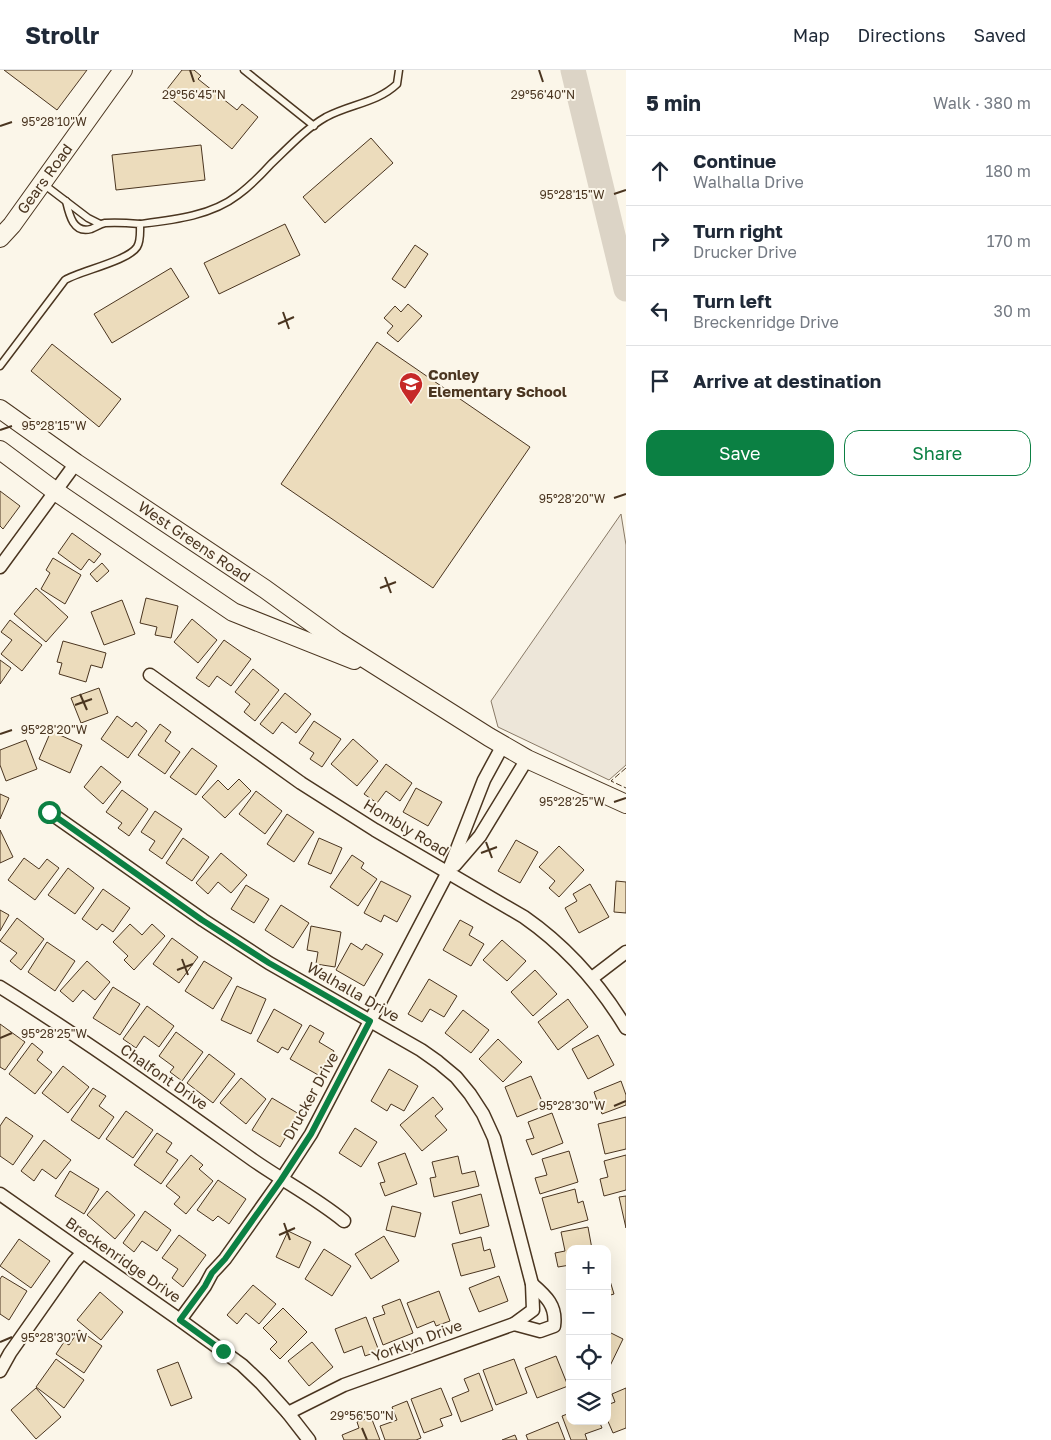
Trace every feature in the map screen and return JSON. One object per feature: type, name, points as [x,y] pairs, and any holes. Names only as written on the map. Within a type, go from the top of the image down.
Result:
[{"type":"main road","name":"Gears Road","points":[[0,238],[12,225],[123,70]]},
{"type":"main road","name":"West Greens Road","points":[[0,408],[76,463],[389,674],[527,759],[626,804]]},
{"type":"main road","name":"West Greens Road","points":[[0,450],[55,491],[233,612],[389,674]]},
{"type":"street","points":[[0,567],[76,463]]},
{"type":"street","name":"Hombly Road","points":[[150,675],[301,782],[375,830],[524,917],[542,930],[592,978],[626,1028]]},
{"type":"street","name":"Drucker Drive","points":[[180,1320],[205,1286],[212,1273],[225,1259],[281,1180],[311,1134],[448,872],[484,780],[503,745]]},
{"type":"street","name":"Drucker Drive","points":[[448,872],[480,836],[527,759]]},
{"type":"street","name":"Walhalla Drive","points":[[49,812],[202,920],[269,963],[421,1050],[456,1077],[483,1114],[494,1138],[532,1284]]},
{"type":"street","points":[[592,978],[626,952]]},
{"type":"street","name":"Chalfont Drive","points":[[0,987],[116,1062],[281,1180],[325,1205],[344,1221]]},
{"type":"street","name":"Breckenridge Drive","points":[[0,1194],[180,1320],[242,1366],[288,1413],[309,1440]]},
{"type":"street","points":[[0,1371],[10,1353],[83,1252]]},
{"type":"street","points":[[514,1324],[540,1331],[554,1326],[556,1316],[549,1300],[532,1284]]},
{"type":"street","name":"Yorklyn Drive","points":[[288,1413],[344,1385],[514,1324],[533,1310],[532,1284]]},
{"type":"lane","points":[[244,70],[314,126]]},
{"type":"lane","points":[[66,201],[74,225],[79,228],[91,229],[100,224],[140,224],[197,214],[216,208],[237,196],[304,133],[325,118],[388,94],[398,84],[399,70]]},
{"type":"lane","points":[[42,183],[88,218],[100,224]]},
{"type":"lane","points":[[0,366],[64,280],[126,256],[137,248],[140,240],[140,224]]},
{"type":"shaded area","points":[[621,514],[626,545],[626,765],[609,780],[498,727],[491,701]]},
{"type":"building","points":[[4,70],[87,70],[57,110]]},
{"type":"building","points":[[182,70],[194,70],[201,76],[198,79],[237,110],[242,104],[258,117],[232,149],[164,93]]},
{"type":"building","points":[[371,138],[393,163],[325,223],[303,197]]},
{"type":"building","points":[[201,145],[205,180],[116,190],[112,155]]},
{"type":"building","points":[[285,224],[300,255],[219,294],[204,263]]},
{"type":"building","points":[[415,245],[428,254],[405,288],[392,279]]},
{"type":"building","points":[[171,268],[189,297],[112,343],[94,314]]},
{"type":"building","points":[[408,304],[422,316],[398,342],[387,333],[393,326],[384,318],[395,306],[401,312]]},
{"type":"building","points":[[377,342],[530,447],[433,588],[281,484]]},
{"type":"building","points":[[52,344],[121,399],[99,427],[31,371]]},
{"type":"building","points":[[0,491],[20,506],[3,529],[0,526]]},
{"type":"building","points":[[72,533],[101,554],[94,563],[89,559],[81,570],[58,553]]},
{"type":"building","points":[[53,558],[81,575],[65,604],[41,589],[50,573],[46,570]]},
{"type":"building","points":[[102,563],[109,571],[97,582],[90,574]]},
{"type":"building","points":[[36,588],[68,617],[46,642],[14,614]]},
{"type":"building","points":[[146,598],[178,606],[171,638],[155,635],[157,627],[140,623]]},
{"type":"building","points":[[122,600],[135,634],[104,645],[91,612]]},
{"type":"building","points":[[192,619],[217,640],[198,663],[174,642]]},
{"type":"building","points":[[10,620],[42,645],[22,671],[1,654],[12,640],[1,632]]},
{"type":"building","points":[[224,640],[251,659],[231,686],[217,676],[209,687],[196,678]]},
{"type":"building","points":[[63,641],[106,653],[102,668],[91,665],[86,682],[59,674],[62,663],[57,662]]},
{"type":"building","points":[[0,660],[11,668],[0,684]]},
{"type":"building","points":[[253,669],[279,690],[255,721],[244,712],[250,704],[235,692]]},
{"type":"building","points":[[99,688],[108,713],[81,723],[71,698]]},
{"type":"building","points":[[285,693],[311,714],[296,733],[282,722],[273,734],[260,724]]},
{"type":"building","points":[[117,716],[132,727],[136,722],[147,731],[128,758],[101,739]]},
{"type":"building","points":[[314,721],[341,739],[322,767],[310,759],[314,753],[299,743]]},
{"type":"building","points":[[160,724],[171,732],[165,741],[180,752],[165,774],[138,755]]},
{"type":"building","points":[[51,731],[82,745],[70,773],[39,759]]},
{"type":"building","points":[[353,739],[378,761],[357,786],[331,764]]},
{"type":"building","points":[[26,740],[37,769],[6,781],[0,765],[0,750]]},
{"type":"building","points":[[192,748],[217,766],[196,795],[170,777]]},
{"type":"building","points":[[386,764],[412,783],[400,801],[386,791],[377,803],[364,794]]},
{"type":"building","points":[[101,766],[121,782],[103,804],[84,787]]},
{"type":"building","points":[[239,779],[251,791],[225,818],[202,797],[218,780],[228,790]]},
{"type":"building","points":[[416,788],[442,802],[428,826],[403,812]]},
{"type":"building","points":[[122,790],[148,809],[129,836],[118,828],[122,823],[106,812]]},
{"type":"building","points":[[256,791],[282,811],[265,834],[239,814]]},
{"type":"building","points":[[0,794],[9,798],[0,819]]},
{"type":"building","points":[[155,811],[182,829],[162,859],[149,850],[155,841],[141,832]]},
{"type":"building","points":[[287,814],[314,832],[294,862],[267,844]]},
{"type":"building","points":[[0,830],[13,857],[0,863]]},
{"type":"building","points":[[183,838],[209,857],[192,881],[166,863]]},
{"type":"building","points":[[319,838],[342,848],[331,874],[308,864]]},
{"type":"building","points":[[516,840],[538,852],[520,883],[498,871]]},
{"type":"building","points":[[559,846],[584,870],[559,897],[549,888],[555,881],[539,867]]},
{"type":"building","points":[[221,853],[247,875],[231,893],[218,882],[208,894],[196,883]]},
{"type":"building","points":[[352,855],[364,863],[361,868],[377,879],[358,906],[330,887]]},
{"type":"building","points":[[24,858],[39,869],[47,859],[59,868],[35,900],[8,880]]},
{"type":"building","points":[[68,868],[94,888],[75,914],[48,895]]},
{"type":"building","points":[[381,881],[411,896],[397,922],[384,915],[381,922],[364,913]]},
{"type":"building","points":[[616,881],[626,882],[626,913],[614,912]]},
{"type":"building","points":[[590,884],[609,917],[579,933],[565,908],[577,901],[573,894]]},
{"type":"building","points":[[246,885],[269,899],[254,923],[231,909]]},
{"type":"building","points":[[103,889],[130,908],[113,932],[102,924],[97,930],[82,919]]},
{"type":"building","points":[[281,905],[309,923],[293,948],[265,930]]},
{"type":"building","points":[[0,910],[9,915],[0,931]]},
{"type":"building","points":[[17,918],[44,939],[21,970],[10,961],[17,953],[0,941]]},
{"type":"building","points":[[460,920],[473,927],[469,935],[484,944],[471,966],[443,950]]},
{"type":"building","points":[[130,924],[142,935],[152,924],[165,936],[134,970],[124,960],[128,956],[113,942]]},
{"type":"building","points":[[311,926],[341,932],[335,967],[316,964],[318,952],[307,950]]},
{"type":"building","points":[[172,938],[198,957],[179,983],[153,964]]},
{"type":"building","points":[[502,940],[526,961],[507,981],[483,960]]},
{"type":"building","points":[[47,942],[75,961],[55,991],[28,972]]},
{"type":"building","points":[[351,943],[362,950],[366,944],[383,954],[364,986],[336,970]]},
{"type":"building","points":[[87,961],[110,982],[95,1000],[83,990],[73,1002],[60,991]]},
{"type":"building","points":[[204,961],[232,978],[213,1009],[185,991]]},
{"type":"building","points":[[535,970],[557,994],[533,1016],[511,992]]},
{"type":"building","points":[[429,979],[457,996],[444,1017],[430,1009],[422,1022],[408,1014]]},
{"type":"building","points":[[237,986],[266,999],[251,1034],[221,1020]]},
{"type":"building","points":[[113,987],[140,1004],[120,1035],[93,1018]]},
{"type":"building","points":[[568,999],[588,1027],[558,1050],[538,1022]]},
{"type":"building","points":[[147,1006],[174,1026],[159,1047],[144,1036],[136,1048],[123,1039]]},
{"type":"building","points":[[274,1009],[302,1025],[288,1050],[282,1047],[278,1053],[257,1041]]},
{"type":"building","points":[[463,1010],[489,1030],[471,1053],[445,1033]]},
{"type":"building","points":[[0,1024],[25,1042],[5,1070],[0,1067]]},
{"type":"building","points":[[310,1025],[324,1033],[319,1042],[334,1051],[320,1076],[290,1059]]},
{"type":"building","points":[[176,1032],[203,1052],[182,1081],[170,1072],[174,1067],[159,1056]]},
{"type":"building","points":[[598,1035],[614,1065],[588,1079],[572,1049]]},
{"type":"building","points":[[498,1039],[522,1062],[503,1082],[479,1059]]},
{"type":"building","points":[[32,1043],[43,1052],[37,1060],[52,1072],[35,1094],[9,1074]]},
{"type":"building","points":[[209,1054],[235,1074],[213,1103],[187,1083]]},
{"type":"building","points":[[63,1066],[89,1087],[68,1113],[42,1093]]},
{"type":"building","points":[[389,1069],[418,1086],[404,1111],[391,1104],[387,1111],[371,1101]]},
{"type":"building","points":[[531,1076],[544,1106],[517,1117],[505,1087]]},
{"type":"building","points":[[241,1078],[266,1099],[246,1124],[220,1103]]},
{"type":"building","points":[[621,1081],[626,1095],[626,1105],[602,1114],[594,1092]]},
{"type":"building","points":[[93,1088],[106,1096],[99,1106],[114,1117],[99,1139],[71,1120]]},
{"type":"building","points":[[433,1097],[443,1109],[435,1116],[447,1130],[422,1151],[400,1125]]},
{"type":"building","points":[[272,1098],[299,1114],[280,1147],[252,1130]]},
{"type":"building","points":[[126,1111],[153,1130],[133,1158],[106,1139]]},
{"type":"building","points":[[552,1113],[563,1143],[532,1155],[526,1140],[534,1138],[528,1122]]},
{"type":"building","points":[[6,1117],[33,1136],[13,1165],[0,1156],[0,1126]]},
{"type":"building","points":[[626,1117],[626,1149],[605,1154],[598,1124]]},
{"type":"building","points":[[355,1128],[377,1142],[361,1167],[339,1153]]},
{"type":"building","points":[[157,1133],[172,1143],[166,1152],[178,1160],[161,1184],[134,1165]]},
{"type":"building","points":[[44,1140],[71,1160],[56,1179],[42,1169],[34,1181],[21,1171]]},
{"type":"building","points":[[569,1151],[578,1182],[540,1194],[535,1178],[547,1175],[542,1159]]},
{"type":"building","points":[[405,1153],[417,1184],[385,1196],[380,1183],[385,1182],[378,1163]]},
{"type":"building","points":[[191,1155],[203,1165],[199,1169],[213,1181],[186,1214],[174,1204],[180,1197],[166,1186]]},
{"type":"building","points":[[626,1155],[626,1190],[604,1196],[600,1179],[608,1177],[604,1161]]},
{"type":"building","points":[[458,1156],[462,1174],[475,1171],[479,1186],[434,1197],[430,1178],[436,1177],[432,1162]]},
{"type":"building","points":[[70,1171],[99,1189],[84,1214],[55,1196]]},
{"type":"building","points":[[218,1180],[246,1199],[229,1224],[218,1216],[213,1221],[197,1210]]},
{"type":"building","points":[[575,1189],[578,1203],[583,1201],[588,1220],[551,1230],[542,1198]]},
{"type":"building","points":[[107,1191],[135,1215],[115,1239],[87,1215]]},
{"type":"building","points":[[481,1194],[489,1226],[460,1234],[452,1202]]},
{"type":"building","points":[[626,1196],[626,1228],[619,1197]]},
{"type":"building","points":[[392,1206],[421,1213],[415,1237],[386,1230]]},
{"type":"building","points":[[145,1211],[171,1230],[157,1251],[142,1241],[134,1252],[123,1243]]},
{"type":"building","points":[[588,1227],[591,1245],[566,1245],[566,1266],[558,1267],[555,1253],[565,1251],[561,1232]]},
{"type":"building","points":[[288,1231],[311,1242],[299,1268],[276,1257]]},
{"type":"building","points":[[179,1235],[206,1255],[183,1287],[172,1278],[178,1269],[162,1258]]},
{"type":"building","points":[[384,1236],[399,1261],[371,1279],[355,1254]]},
{"type":"building","points":[[481,1237],[484,1251],[490,1249],[495,1267],[461,1276],[452,1244]]},
{"type":"building","points":[[19,1239],[50,1261],[31,1288],[0,1266]]},
{"type":"building","points":[[324,1249],[351,1266],[332,1296],[305,1279]]},
{"type":"building","points":[[2,1276],[27,1291],[9,1320],[0,1314],[0,1279]]},
{"type":"building","points":[[499,1276],[508,1301],[479,1312],[469,1288]]},
{"type":"building","points":[[611,1284],[614,1294],[611,1295]]},
{"type":"building","points":[[253,1285],[276,1304],[259,1324],[246,1313],[237,1324],[227,1315]]},
{"type":"building","points":[[439,1291],[450,1321],[436,1326],[434,1321],[417,1328],[407,1303]]},
{"type":"building","points":[[100,1292],[123,1312],[101,1340],[77,1320]]},
{"type":"building","points":[[400,1299],[413,1333],[383,1345],[373,1318],[385,1314],[382,1306]]},
{"type":"building","points":[[283,1308],[307,1332],[280,1359],[270,1349],[277,1342],[263,1328]]},
{"type":"building","points":[[366,1317],[379,1351],[365,1356],[362,1346],[344,1353],[335,1329]]},
{"type":"building","points":[[79,1330],[102,1346],[84,1373],[56,1354],[64,1342],[69,1345]]},
{"type":"building","points":[[611,1333],[623,1339],[611,1364]]},
{"type":"building","points":[[312,1342],[333,1367],[309,1386],[288,1361]]},
{"type":"building","points":[[556,1356],[566,1381],[566,1387],[537,1398],[525,1368]]},
{"type":"building","points":[[56,1359],[84,1380],[64,1408],[36,1387]]},
{"type":"building","points":[[514,1359],[527,1393],[496,1405],[483,1370]]},
{"type":"building","points":[[178,1362],[192,1398],[171,1406],[157,1370]]},
{"type":"building","points":[[479,1373],[493,1410],[461,1422],[452,1398],[469,1391],[464,1379]]},
{"type":"building","points":[[36,1388],[61,1417],[36,1439],[11,1410]]},
{"type":"building","points":[[441,1388],[452,1415],[440,1419],[443,1426],[424,1433],[411,1399]]},
{"type":"building","points":[[626,1388],[626,1428],[613,1433],[610,1425],[611,1404],[615,1402],[612,1394]]},
{"type":"building","points":[[407,1401],[421,1438],[416,1440],[385,1440],[380,1426],[397,1420],[392,1407]]},
{"type":"building","points":[[566,1414],[566,1425],[601,1425],[602,1428],[585,1434],[587,1440],[571,1440],[562,1416]]},
{"type":"building","points":[[371,1417],[380,1440],[344,1440],[342,1435],[359,1428],[357,1422]]},
{"type":"building","points":[[558,1422],[565,1440],[528,1440],[526,1435]]},
{"type":"building","points":[[515,1435],[517,1440],[502,1440]]},
{"type":"waterway","points":[[573,70],[626,289]]},
{"type":"fence","points":[[626,768],[611,781],[626,788]]},
{"type":"place","name":"Conley Elementary School","points":[[411,405]]},
{"type":"route","points":[[49,812],[202,920],[269,963],[370,1021],[311,1134],[281,1180],[225,1259],[212,1273],[205,1286],[180,1320],[223,1351]]}]
